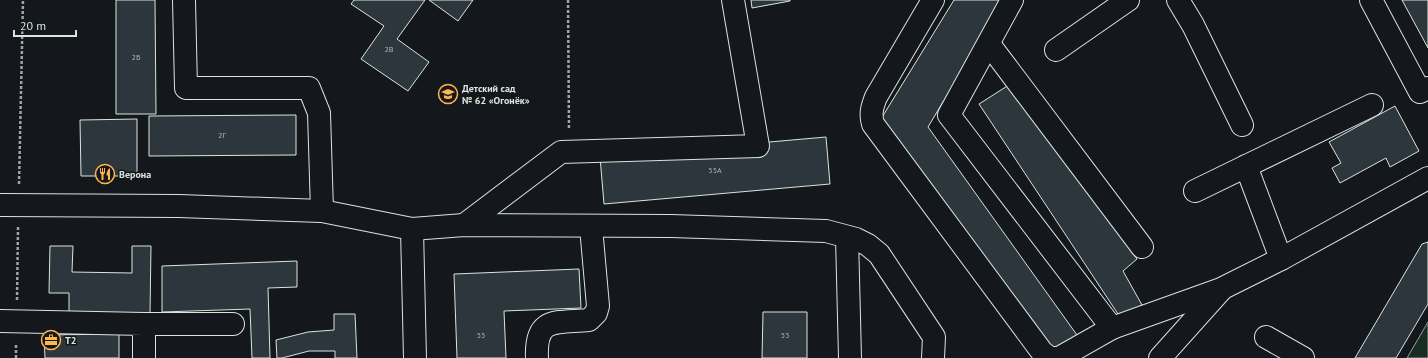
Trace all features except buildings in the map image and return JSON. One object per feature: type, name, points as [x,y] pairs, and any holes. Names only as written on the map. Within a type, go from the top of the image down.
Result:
[{"type":"lane","points":[[184,0],[186,88],[309,88],[319,113],[322,211]]},
{"type":"lane","points":[[464,225],[561,152],[758,146],[733,0]]},
{"type":"lane","points":[[933,0],[876,97],[871,110],[871,118],[873,124],[1042,352],[1050,358],[1059,358],[1112,328],[1221,289],[1428,178]]},
{"type":"lane","points":[[1012,0],[949,115],[1112,328]]},
{"type":"lane","points":[[1056,50],[1128,0]]},
{"type":"lane","points":[[1180,0],[1242,125]]},
{"type":"lane","points":[[1371,0],[1420,92],[1428,88]]},
{"type":"lane","points":[[989,44],[1142,248]]},
{"type":"lane","points":[[1195,190],[1372,106]]},
{"type":"lane","points":[[1246,166],[1281,258]]},
{"type":"lane","points":[[9,206],[179,206],[322,211],[412,230],[464,225],[671,226],[826,231],[868,245],[879,254],[934,336],[934,358]]},
{"type":"lane","points":[[537,358],[537,344],[539,336],[542,330],[549,324],[589,320],[596,313],[598,306],[591,226]]},
{"type":"lane","points":[[412,230],[415,358]]},
{"type":"lane","points":[[847,237],[850,358]]},
{"type":"lane","points":[[1160,358],[1221,289]]},
{"type":"lane","points":[[8,321],[233,324]]},
{"type":"lane","points":[[144,324],[144,358]]},
{"type":"lane","points":[[1266,337],[1304,358]]},
{"type":"path","points":[[16,358],[8,321],[9,206],[23,0]]},
{"type":"path","points":[[568,0],[569,152]]},
{"type":"green space","points":[[1428,322],[1428,358],[1407,358]]},
{"type":"place","name":"Детский сад № 62 «Огонёк»","points":[[448,94]]},
{"type":"place","name":"Верона","points":[[105,174]]},
{"type":"place","name":"T2","points":[[51,340]]}]
